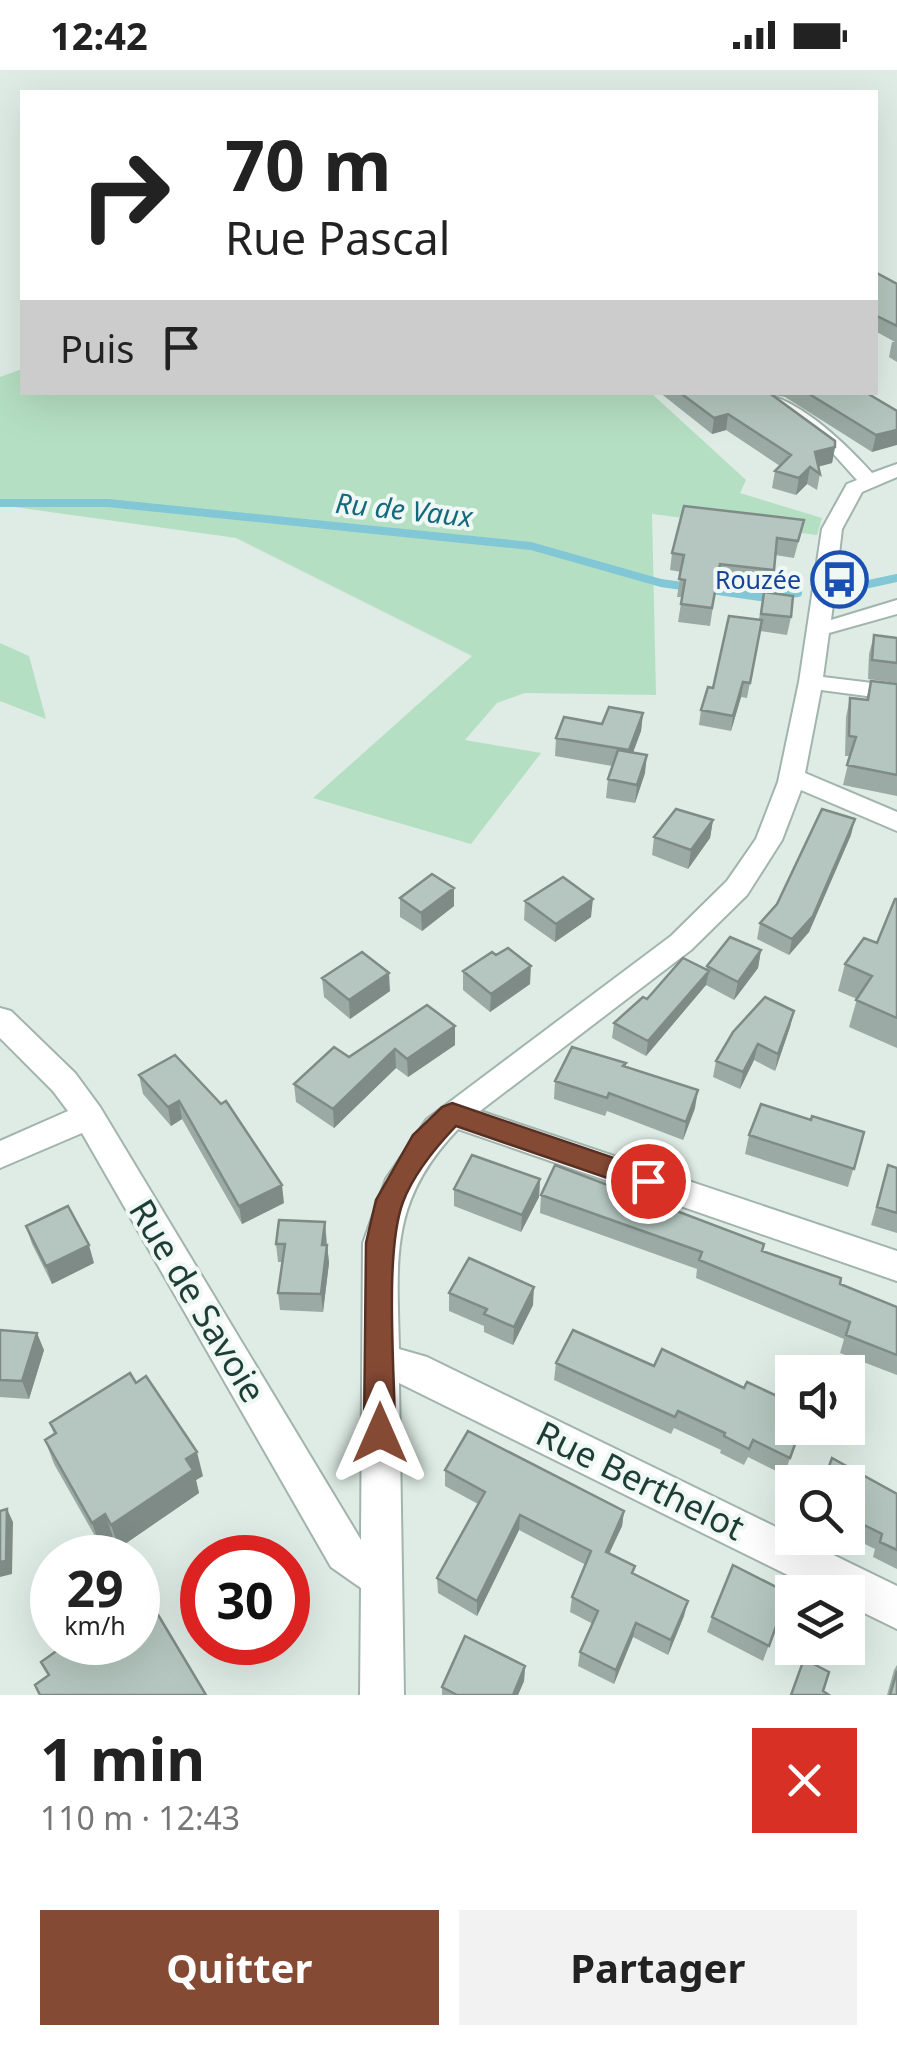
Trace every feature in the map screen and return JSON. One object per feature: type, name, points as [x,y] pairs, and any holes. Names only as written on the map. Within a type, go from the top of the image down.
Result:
[{"type":"street","points":[[763,395],[837,446],[867,479]]},
{"type":"street","points":[[382,1695],[378,1573],[380,1243],[390,1200],[422,1143],[452,1114],[681,943],[737,888],[769,840],[792,777],[832,529],[854,488],[867,479],[897,470]]},
{"type":"street","points":[[818,628],[842,625],[897,607]]},
{"type":"street","points":[[810,682],[897,693]]},
{"type":"street","points":[[792,777],[897,822]]},
{"type":"street","name":"Rue de Savoie","points":[[6,1023],[90,1116],[346,1553],[362,1568],[378,1573]]},
{"type":"street","points":[[452,1114],[897,1266]]},
{"type":"street","points":[[0,1155],[90,1116]]},
{"type":"street","name":"Rue Berthelot","points":[[380,1364],[414,1369],[897,1608]]},
{"type":"green space","points":[[20,370],[20,395],[653,395],[746,480],[740,493],[822,518],[817,535],[652,514],[656,695],[525,693],[497,703],[465,740],[541,753],[471,844],[313,798],[472,656],[236,538],[0,505],[0,377]]},
{"type":"green space","points":[[0,643],[29,656],[46,719],[0,701]]},
{"type":"building","points":[[878,274],[897,284],[897,326],[878,316]]},
{"type":"building","points":[[683,395],[772,395],[835,441],[835,447],[815,452],[820,474],[810,467],[799,478],[775,471],[791,455],[728,414],[714,418]]},
{"type":"building","points":[[811,395],[870,395],[897,411],[897,430],[876,435]]},
{"type":"building","points":[[684,506],[804,520],[798,541],[777,538],[774,570],[720,564],[712,608],[681,604],[685,580],[679,579],[684,555],[672,553]]},
{"type":"building","points":[[764,592],[793,596],[791,617],[761,614]]},
{"type":"building","points":[[729,616],[762,620],[750,683],[743,682],[733,716],[701,710],[708,687],[713,688]]},
{"type":"building","points":[[874,635],[897,638],[897,663],[872,660]]},
{"type":"building","points":[[871,681],[897,684],[897,775],[847,765],[856,737],[849,736],[850,698],[868,700]]},
{"type":"building","points":[[609,707],[643,713],[629,750],[556,738],[564,717],[602,724]]},
{"type":"building","points":[[618,750],[647,755],[637,785],[608,779]]},
{"type":"building","points":[[676,809],[713,820],[691,850],[654,837]]},
{"type":"building","points":[[822,809],[855,819],[813,916],[792,939],[760,923],[777,904]]},
{"type":"building","points":[[432,874],[454,888],[421,913],[400,898]]},
{"type":"building","points":[[563,877],[593,899],[556,924],[525,901]]},
{"type":"building","points":[[895,899],[897,1018],[856,1000],[872,976],[845,964],[864,938],[877,943]]},
{"type":"building","points":[[730,937],[761,950],[738,982],[707,966]]},
{"type":"building","points":[[508,948],[531,966],[491,994],[463,971],[492,952],[496,955]]},
{"type":"building","points":[[362,952],[389,973],[349,1000],[322,978]]},
{"type":"building","points":[[683,958],[709,971],[648,1041],[614,1023],[643,997],[647,999]]},
{"type":"building","points":[[765,997],[794,1011],[778,1054],[758,1044],[743,1072],[716,1061],[733,1032]]},
{"type":"building","points":[[427,1005],[455,1026],[407,1059],[395,1049],[333,1109],[294,1084],[334,1047],[349,1057]]},
{"type":"building","points":[[572,1047],[698,1090],[686,1122],[609,1093],[607,1098],[555,1081]]},
{"type":"building","points":[[175,1055],[221,1104],[226,1101],[282,1185],[239,1206],[179,1101],[168,1107],[139,1075]]},
{"type":"building","points":[[761,1104],[864,1132],[854,1169],[749,1135]]},
{"type":"building","points":[[472,1155],[540,1179],[522,1215],[454,1189]]},
{"type":"building","points":[[555,1165],[764,1244],[762,1251],[841,1278],[840,1284],[897,1307],[897,1355],[846,1335],[850,1322],[699,1260],[702,1252],[541,1195]]},
{"type":"building","points":[[888,1165],[897,1168],[897,1213],[877,1207]]},
{"type":"building","points":[[68,1206],[89,1245],[46,1266],[26,1226]]},
{"type":"building","points":[[279,1220],[325,1222],[322,1245],[327,1245],[321,1294],[278,1293],[285,1244],[276,1244]]},
{"type":"building","points":[[469,1258],[534,1287],[514,1327],[484,1314],[487,1309],[449,1293]]},
{"type":"building","points":[[0,1330],[37,1333],[22,1381],[0,1380]]},
{"type":"building","points":[[573,1330],[654,1366],[662,1349],[744,1388],[747,1382],[775,1395],[775,1445],[795,1445],[790,1458],[753,1440],[749,1449],[678,1411],[675,1417],[556,1363]]},
{"type":"building","points":[[130,1373],[136,1383],[146,1376],[197,1452],[186,1459],[193,1470],[111,1525],[105,1514],[92,1523],[45,1440],[56,1433],[50,1423]]},
{"type":"building","points":[[468,1431],[624,1511],[606,1552],[635,1566],[632,1573],[688,1601],[671,1640],[636,1623],[616,1670],[580,1652],[598,1611],[572,1597],[591,1551],[520,1515],[477,1601],[437,1578],[485,1492],[445,1470]]},
{"type":"building","points":[[865,1476],[897,1494],[897,1550],[880,1542],[882,1534],[865,1526]]},
{"type":"building","points":[[7,1509],[6,1561],[0,1562],[0,1511]]},
{"type":"building","points":[[733,1565],[775,1586],[775,1629],[769,1646],[712,1617]]},
{"type":"building","points":[[160,1618],[180,1652],[180,1665],[188,1665],[206,1695],[40,1695],[35,1685],[49,1675],[43,1665],[160,1665]]},
{"type":"building","points":[[465,1636],[525,1666],[513,1695],[457,1695],[442,1687]]},
{"type":"building","points":[[802,1665],[816,1665],[829,1672],[823,1691],[829,1695],[791,1695]]},
{"type":"building","points":[[897,1671],[897,1695],[890,1695]]},
{"type":"waterway","name":"Ru de Vaux","points":[[0,503],[108,503],[531,546],[661,583],[689,587]]},
{"type":"waterway","name":"Ru de Vaux","points":[[855,587],[897,578]]},
{"type":"waterway","name":"Ru de Vaux","points":[[704,589],[760,597],[798,593]]},
{"type":"place","name":"Rouzée","points":[[840,580]]},
{"type":"route","points":[[380,1433],[380,1243],[390,1200],[422,1143],[452,1114],[648,1181]]}]
